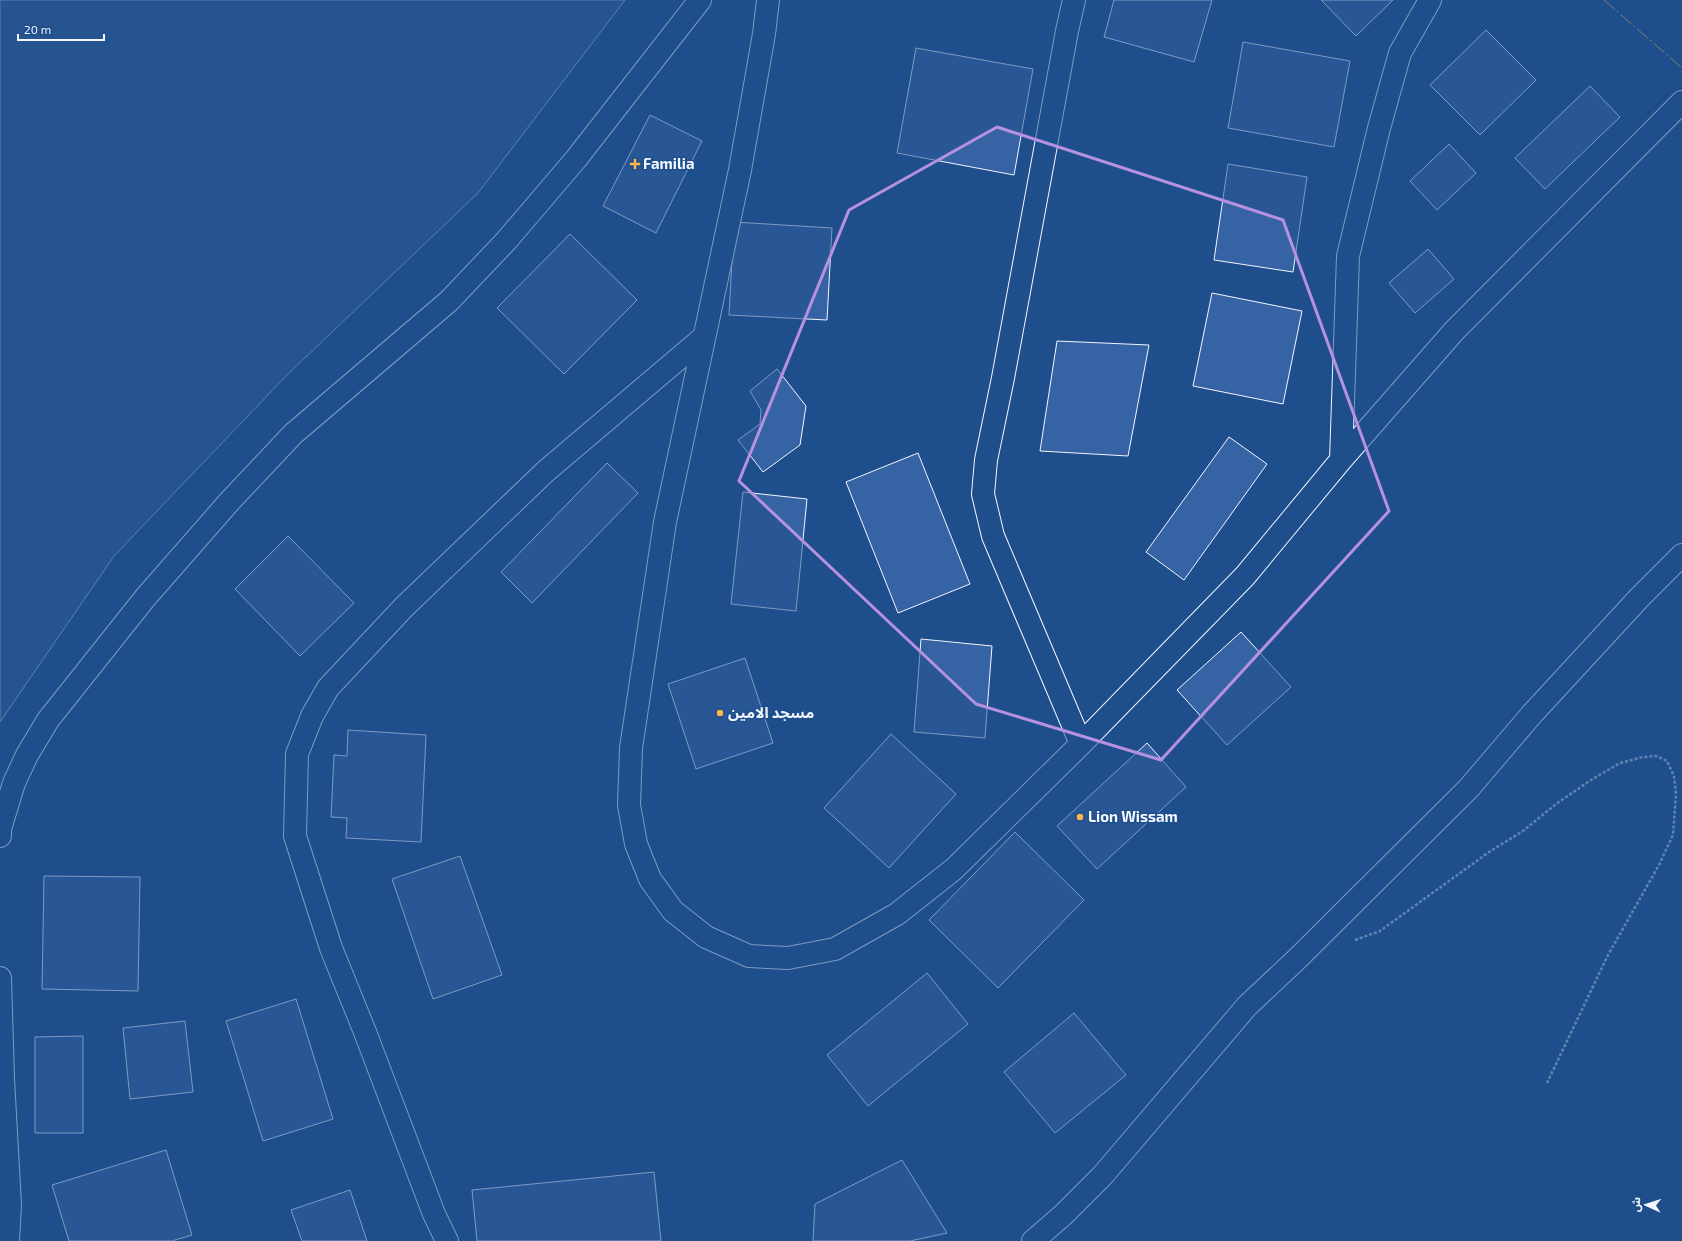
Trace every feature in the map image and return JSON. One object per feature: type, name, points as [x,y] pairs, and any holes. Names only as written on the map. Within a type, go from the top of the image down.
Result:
[{"type":"street","points":[[0,836],[0,829],[14,783],[27,755],[48,720],[145,598],[229,502],[293,434],[449,301],[506,242],[576,159],[700,0]]},
{"type":"street","points":[[768,0],[764,34],[740,170],[665,522],[631,748],[629,805],[636,844],[650,879],[672,911],[706,937],[749,956],[788,958],[835,949],[897,914],[954,869],[1081,744],[1245,576],[1341,460],[1455,330],[1682,102]]},
{"type":"street","points":[[1074,0],[986,460],[983,494],[993,536],[1081,744]]},
{"type":"street","points":[[1341,460],[1348,256],[1379,128],[1400,53],[1430,0]]},
{"type":"street","points":[[447,1241],[434,1214],[365,1032],[331,948],[295,836],[297,754],[312,716],[328,688],[404,607],[546,471],[704,337]]},
{"type":"street","points":[[1033,1241],[1063,1215],[1103,1175],[1247,1006],[1297,959],[1469,788],[1538,708],[1639,598],[1682,555]]},
{"type":"street","points":[[0,978],[3,1079],[10,1205],[8,1241]]},
{"type":"path","points":[[1350,941],[1380,931],[1489,852],[1523,831],[1556,804],[1591,780],[1620,764],[1643,757],[1656,756],[1667,761],[1674,776],[1676,793],[1673,835],[1659,865],[1608,955],[1546,1083]]},
{"type":"highlighted area","points":[[997,127],[1283,220],[1389,511],[1161,760],[976,704],[739,481],[849,210]]},
{"type":"shaded area","points":[[0,0],[625,0],[478,193],[287,375],[114,556],[0,722]]},
{"type":"building","points":[[1114,0],[1212,0],[1194,62],[1104,37]]},
{"type":"building","points":[[1321,0],[1393,0],[1356,36]]},
{"type":"building","points":[[1486,30],[1536,80],[1480,135],[1430,85]]},
{"type":"building","points":[[1243,42],[1350,61],[1334,147],[1228,128]]},
{"type":"building","points":[[916,48],[1033,69],[1014,175],[897,153]]},
{"type":"building","points":[[1590,86],[1620,117],[1545,189],[1515,158]]},
{"type":"building","points":[[650,115],[702,141],[656,233],[603,206]]},
{"type":"building","points":[[1449,144],[1476,173],[1437,210],[1410,181]]},
{"type":"building","points":[[1228,164],[1307,177],[1293,272],[1214,260]]},
{"type":"building","points":[[734,222],[832,228],[827,320],[729,315]]},
{"type":"building","points":[[570,234],[637,300],[564,374],[497,308]]},
{"type":"building","points":[[1428,249],[1454,279],[1415,313],[1389,283]]},
{"type":"building","points":[[1212,293],[1302,311],[1283,404],[1193,386]]},
{"type":"building","points":[[1057,341],[1149,345],[1128,456],[1040,451]]},
{"type":"building","points":[[777,369],[806,406],[800,445],[763,472],[738,440],[760,424],[761,410],[750,391]]},
{"type":"building","points":[[1229,437],[1267,464],[1184,580],[1146,552]]},
{"type":"building","points":[[918,453],[970,584],[898,613],[846,482]]},
{"type":"building","points":[[607,463],[638,493],[532,603],[501,572]]},
{"type":"building","points":[[743,492],[807,499],[796,611],[731,604]]},
{"type":"building","points":[[288,536],[354,603],[300,656],[235,589]]},
{"type":"building","points":[[1241,632],[1291,687],[1227,745],[1177,690]]},
{"type":"building","points":[[921,639],[992,646],[985,738],[914,732]]},
{"type":"building","name":"مسجد الامين","points":[[745,658],[773,743],[696,769],[668,684]]},
{"type":"building","points":[[348,730],[426,735],[421,842],[346,838],[347,818],[331,817],[334,755],[347,756]]},
{"type":"building","points":[[891,734],[956,794],[889,868],[824,808]]},
{"type":"building","points":[[1147,743],[1186,787],[1097,869],[1057,826]]},
{"type":"building","points":[[1015,832],[1084,900],[998,988],[929,920]]},
{"type":"building","points":[[460,856],[502,975],[433,999],[392,879]]},
{"type":"building","points":[[44,876],[140,877],[138,991],[42,989]]},
{"type":"building","points":[[927,973],[968,1024],[868,1106],[827,1055]]},
{"type":"building","points":[[296,999],[333,1119],[263,1141],[226,1021]]},
{"type":"building","points":[[1074,1013],[1126,1075],[1055,1133],[1004,1072]]},
{"type":"building","points":[[185,1021],[193,1092],[130,1099],[123,1028]]},
{"type":"building","points":[[83,1036],[83,1133],[35,1133],[35,1037]]},
{"type":"building","points":[[166,1150],[192,1235],[172,1241],[69,1241],[52,1185]]},
{"type":"building","points":[[902,1160],[947,1233],[910,1241],[813,1241],[815,1204]]},
{"type":"building","points":[[654,1172],[661,1241],[477,1241],[472,1190]]},
{"type":"building","points":[[350,1190],[367,1241],[302,1241],[291,1210]]},
{"type":"power","points":[[1604,0],[1682,68]]},
{"type":"place","name":"Familia","points":[[635,164]]},
{"type":"place","name":"مسجد الامين","points":[[720,713]]},
{"type":"place","name":"Lion Wissam","points":[[1080,817]]}]
